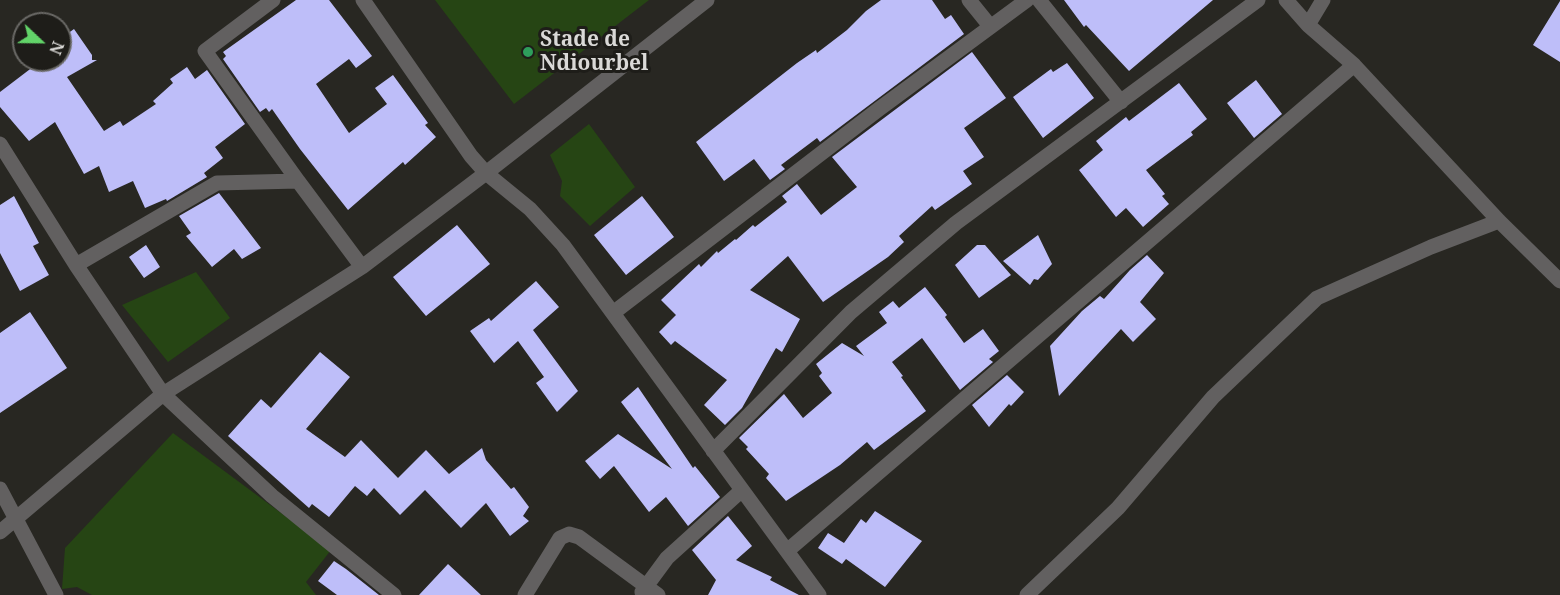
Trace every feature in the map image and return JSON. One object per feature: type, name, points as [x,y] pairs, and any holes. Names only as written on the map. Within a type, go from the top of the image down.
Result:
[{"type":"street","points":[[273,0],[205,51],[362,267]]},
{"type":"street","points":[[363,0],[456,137],[486,173],[547,226],[819,595]]},
{"type":"street","points":[[0,532],[163,394],[362,267],[707,0]]},
{"type":"street","points":[[969,0],[990,26]]},
{"type":"street","points":[[613,313],[879,109],[1027,0]]},
{"type":"street","points":[[1039,0],[1121,102]]},
{"type":"street","points":[[713,451],[860,305],[956,224],[1258,0]]},
{"type":"street","points":[[1286,0],[1308,25],[1354,65],[1499,221],[1560,281]]},
{"type":"street","points":[[1308,25],[1323,0]]},
{"type":"street","points":[[786,551],[1354,65]]},
{"type":"street","points":[[0,144],[76,265],[163,394],[272,496],[394,595]]},
{"type":"street","points":[[76,265],[217,183],[298,180]]},
{"type":"street","points":[[1027,595],[1118,508],[1213,398],[1317,298],[1431,247],[1499,221]]},
{"type":"street","points":[[0,489],[56,595]]},
{"type":"street","points":[[525,595],[560,538],[569,534],[579,537],[648,592],[667,558],[742,490]]},
{"type":"green space","name":"Stade de Ndiourbel","points":[[435,0],[649,0],[514,104]]},
{"type":"green space","points":[[589,124],[635,187],[590,226],[560,196],[562,181],[550,155]]},
{"type":"green space","points":[[196,272],[230,318],[168,362],[122,305]]},
{"type":"green space","points":[[173,433],[331,550],[306,582],[316,595],[92,595],[77,587],[62,589],[65,548]]},
{"type":"building","points":[[296,0],[329,0],[372,56],[356,68],[349,59],[316,84],[349,133],[387,104],[375,88],[393,75],[428,123],[425,125],[436,137],[405,165],[403,162],[348,210],[272,109],[269,112],[266,108],[260,112],[223,59],[226,56],[223,52]]},
{"type":"building","points":[[881,0],[932,0],[945,19],[951,15],[964,34],[820,142],[817,138],[781,165],[785,169],[770,180],[754,159],[724,181],[696,142],[797,63],[816,50],[817,53],[847,30]]},
{"type":"building","points":[[1064,0],[1213,0],[1129,71],[1086,25],[1084,27]]},
{"type":"building","points":[[1560,1],[1560,62],[1533,45]]},
{"type":"building","points":[[74,29],[92,55],[92,60],[97,60],[67,77],[104,131],[120,121],[123,126],[156,104],[153,101],[173,83],[170,79],[187,67],[195,79],[207,70],[245,124],[215,147],[223,158],[204,173],[207,177],[167,201],[166,199],[145,208],[133,181],[109,192],[99,166],[84,174],[55,122],[29,141],[0,107],[0,92],[26,72],[72,72],[72,30]]},
{"type":"building","points":[[972,52],[1006,98],[964,128],[984,157],[963,171],[972,184],[935,210],[932,206],[899,236],[904,242],[888,257],[823,302],[788,256],[750,290],[800,319],[782,352],[776,348],[742,408],[725,425],[704,405],[727,380],[675,341],[671,345],[659,332],[676,315],[661,300],[699,264],[701,267],[717,251],[718,253],[787,202],[782,196],[797,184],[821,215],[857,187],[832,157]]},
{"type":"building","points":[[1067,63],[1094,98],[1043,138],[1013,97],[1051,69],[1053,72]]},
{"type":"building","points":[[1256,80],[1282,114],[1254,138],[1227,103]]},
{"type":"building","points":[[1179,83],[1207,119],[1191,132],[1193,135],[1146,170],[1165,194],[1162,196],[1169,204],[1143,227],[1126,208],[1116,217],[1079,170],[1103,150],[1096,141],[1126,117],[1129,121]]},
{"type":"building","points":[[219,193],[261,248],[242,259],[234,249],[212,267],[186,236],[191,233],[179,216]]},
{"type":"building","points":[[14,196],[39,243],[33,246],[49,275],[20,291],[0,253],[0,205]]},
{"type":"building","points":[[642,196],[674,237],[626,275],[594,235]]},
{"type":"building","points":[[457,225],[490,264],[426,316],[393,277]]},
{"type":"building","points":[[1038,235],[1052,264],[1038,280],[1034,279],[1030,285],[1003,261]]},
{"type":"building","points":[[146,245],[160,267],[144,278],[129,257]]},
{"type":"building","points":[[977,245],[985,245],[1011,275],[979,298],[955,265]]},
{"type":"building","points":[[1147,255],[1164,273],[1140,302],[1156,319],[1133,342],[1121,329],[1059,396],[1050,346],[1082,311],[1100,296],[1104,299]]},
{"type":"building","points":[[536,281],[559,307],[533,330],[578,391],[557,412],[536,383],[544,377],[518,341],[494,363],[470,331],[489,318],[491,321]]},
{"type":"building","points":[[925,287],[947,315],[945,317],[964,343],[983,329],[999,351],[989,359],[993,362],[960,390],[922,338],[892,362],[926,411],[874,450],[867,442],[840,465],[786,501],[766,478],[769,474],[739,438],[784,394],[803,418],[832,393],[819,376],[822,373],[816,364],[842,343],[864,356],[856,346],[887,323],[879,312],[893,301],[899,308]]},
{"type":"building","points":[[30,312],[67,368],[0,413],[0,333]]},
{"type":"building","points":[[320,352],[350,377],[306,429],[345,457],[361,440],[398,478],[426,450],[449,474],[482,448],[486,460],[511,489],[514,487],[529,507],[523,516],[529,521],[510,536],[486,503],[461,528],[425,490],[400,515],[374,488],[367,496],[355,486],[329,517],[312,504],[309,508],[228,436],[261,399],[271,408]]},
{"type":"building","points":[[1007,375],[1024,392],[1011,406],[1009,404],[989,427],[972,405]]},
{"type":"building","points":[[638,387],[693,468],[695,466],[720,497],[688,526],[666,497],[649,512],[614,466],[600,479],[585,461],[618,434],[672,469],[621,402]]},
{"type":"building","points":[[875,511],[922,541],[885,587],[846,559],[842,564],[818,548],[828,533],[844,543],[861,519],[866,523]]},
{"type":"building","points":[[728,516],[752,546],[736,560],[772,577],[770,580],[799,595],[708,595],[716,580],[692,550]]},
{"type":"building","points":[[334,561],[379,595],[337,595],[318,581]]},
{"type":"building","points":[[448,564],[481,595],[419,595]]},
{"type":"place","name":"Stade de Ndiourbel","points":[[528,52]]}]
